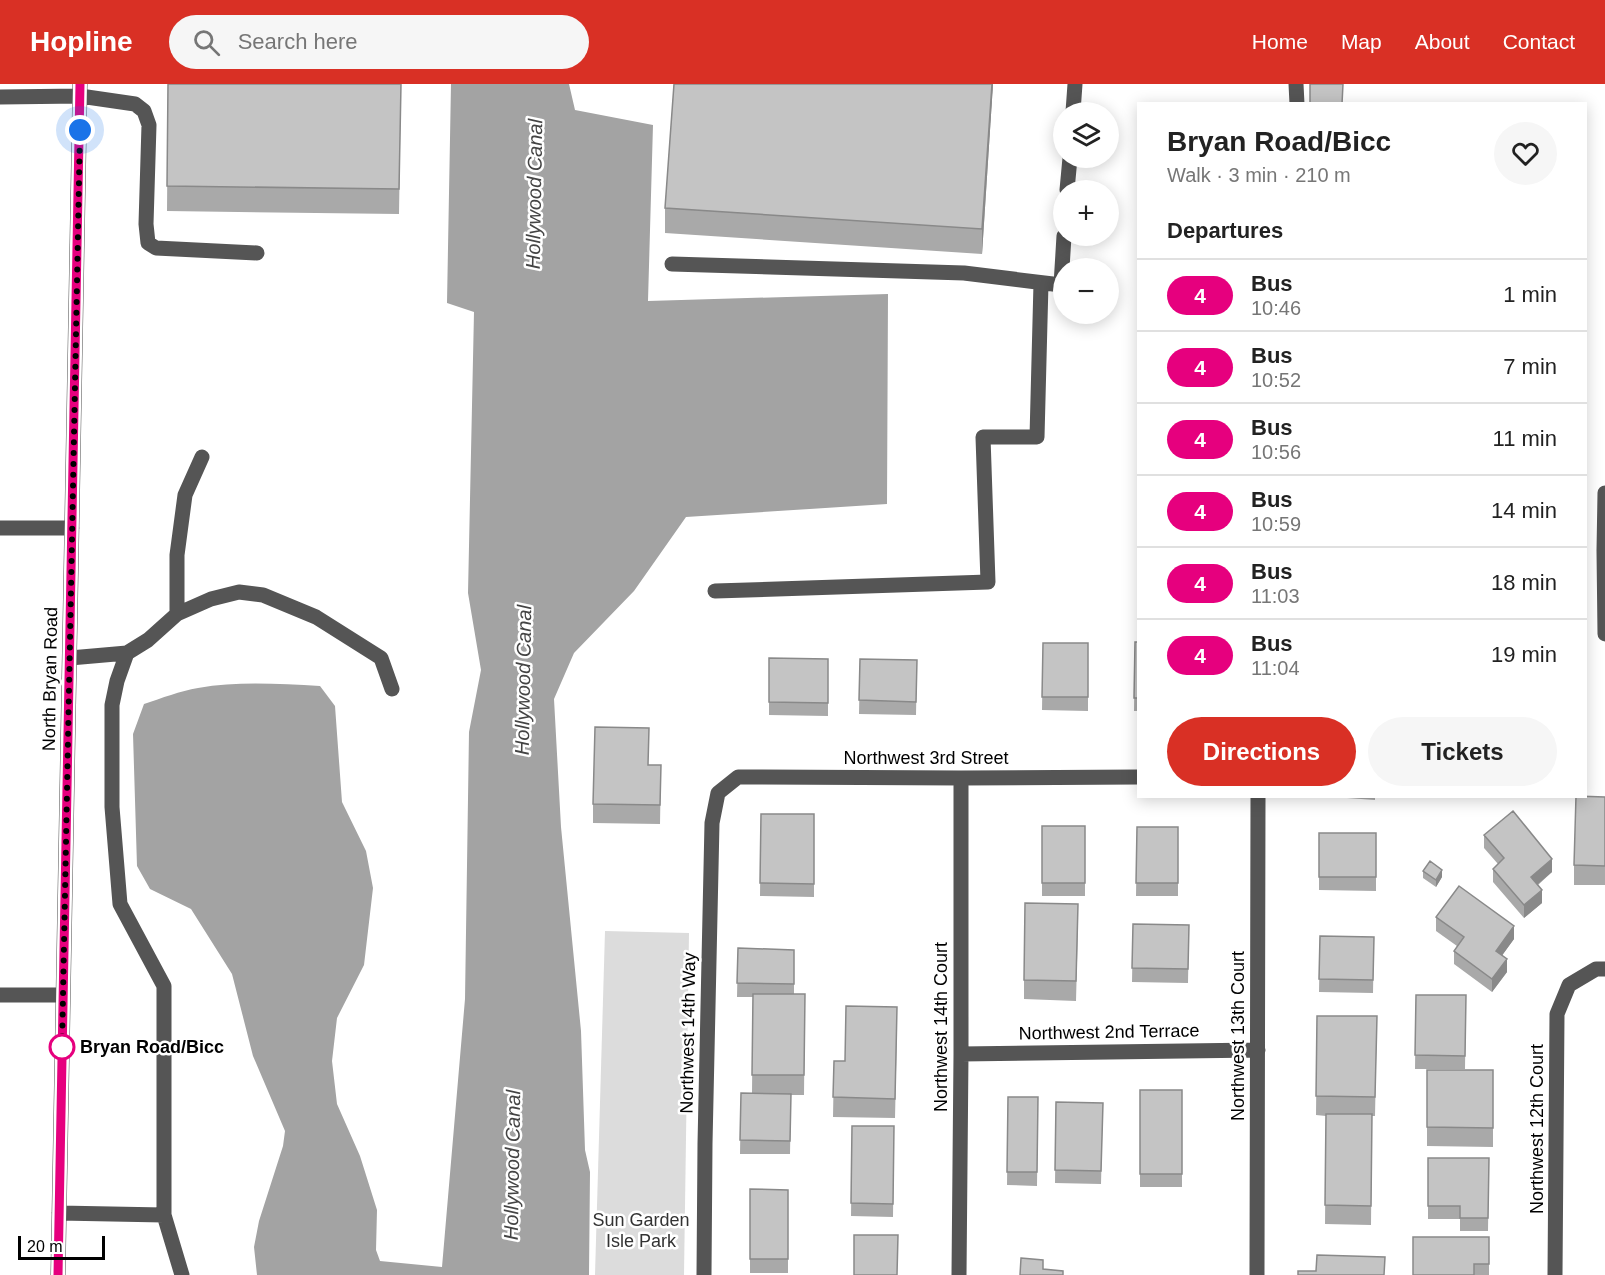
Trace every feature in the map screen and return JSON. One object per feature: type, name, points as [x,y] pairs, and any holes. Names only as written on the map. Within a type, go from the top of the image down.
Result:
[{"type":"street","points":[[1074,102],[1075,84]]},
{"type":"street","points":[[1296,84],[1297,102]]},
{"type":"street","points":[[0,97],[80,90],[135,104],[144,111],[149,125],[146,224],[148,243],[156,248],[257,253]]},
{"type":"street","name":"North Bryan Road","points":[[58,1275],[80,90]]},
{"type":"street","points":[[672,264],[964,273],[1061,285],[1063,246]]},
{"type":"street","points":[[715,591],[988,582],[983,437],[1037,436],[1041,283]]},
{"type":"street","points":[[177,614],[177,555],[185,495],[202,457]]},
{"type":"street","points":[[1605,493],[1605,634]]},
{"type":"street","points":[[0,528],[72,528]]},
{"type":"street","points":[[70,658],[127,653],[148,640],[177,614],[211,599],[239,591],[263,595],[315,617],[381,658],[392,689]]},
{"type":"street","points":[[127,653],[117,681],[112,705],[112,807],[120,904],[164,986],[165,1215],[182,1275]]},
{"type":"street","name":"Northwest 3rd Street","points":[[718,793],[738,777],[1137,777]]},
{"type":"street","name":"Northwest 14th Court","points":[[959,1275],[961,778]]},
{"type":"street","name":"Northwest 14th Way","points":[[704,1275],[712,823],[718,793]]},
{"type":"street","name":"Northwest 13th Court","points":[[1257,1275],[1258,798]]},
{"type":"street","name":"Northwest 12th Court","points":[[1555,1275],[1557,1014],[1569,985],[1596,969],[1605,969]]},
{"type":"street","points":[[0,994],[63,994]]},
{"type":"street","name":"Northwest 2nd Terrace","points":[[961,1054],[1258,1050]]},
{"type":"street","points":[[59,1213],[165,1215]]},
{"type":"green space","name":"Sun Garden Isle Park","points":[[605,931],[689,933],[684,1275],[595,1275]]},
{"type":"water","name":"Hollywood Canal","points":[[451,84],[569,84],[575,110],[653,125],[648,301],[888,294],[887,504],[686,517],[634,591],[574,653],[554,699],[561,827],[581,1031],[585,1150],[590,1172],[589,1275],[257,1275],[254,1247],[259,1221],[283,1146],[285,1131],[253,1056],[232,974],[191,909],[150,889],[137,866],[133,734],[144,704],[198,688],[228,684],[320,686],[335,706],[342,802],[366,851],[373,888],[364,965],[337,1018],[332,1061],[337,1104],[360,1156],[377,1210],[376,1250],[380,1261],[442,1267],[465,999],[469,732],[481,670],[468,593],[474,312],[447,303]]},
{"type":"building","points":[[168,84],[401,84],[399,189],[167,186]]},
{"type":"building","points":[[674,84],[992,84],[982,229],[665,208]]},
{"type":"building","points":[[1310,84],[1343,84],[1342,102],[1310,102]]},
{"type":"building","points":[[1135,642],[1137,642],[1137,698],[1134,698]]},
{"type":"building","points":[[1043,643],[1088,643],[1088,697],[1042,697]]},
{"type":"building","points":[[769,658],[828,659],[828,703],[769,702]]},
{"type":"building","points":[[860,659],[917,660],[916,702],[859,700]]},
{"type":"building","points":[[595,727],[649,728],[648,765],[661,765],[660,805],[593,804]]},
{"type":"building","points":[[1605,797],[1605,866],[1574,865],[1576,798]]},
{"type":"building","points":[[1513,811],[1552,859],[1531,877],[1542,890],[1524,905],[1493,869],[1504,858],[1484,835]]},
{"type":"building","points":[[761,814],[814,814],[814,884],[760,883]]},
{"type":"building","points":[[1042,826],[1085,826],[1085,883],[1042,883]]},
{"type":"building","points":[[1137,827],[1178,827],[1178,883],[1136,883]]},
{"type":"building","points":[[1319,833],[1376,833],[1376,877],[1319,877]]},
{"type":"building","points":[[1430,861],[1442,870],[1436,880],[1423,871]]},
{"type":"building","points":[[1459,886],[1514,926],[1496,951],[1507,959],[1492,979],[1454,951],[1464,937],[1436,917]]},
{"type":"building","points":[[1025,903],[1078,904],[1076,981],[1024,980]]},
{"type":"building","points":[[1133,924],[1189,925],[1188,969],[1132,968]]},
{"type":"building","points":[[1320,936],[1374,937],[1373,980],[1319,979]]},
{"type":"building","points":[[738,948],[794,950],[794,984],[737,983]]},
{"type":"building","points":[[753,994],[805,994],[804,1075],[752,1075]]},
{"type":"building","points":[[1416,995],[1466,995],[1465,1056],[1415,1055]]},
{"type":"building","points":[[846,1006],[897,1007],[895,1099],[833,1097],[834,1061],[845,1061]]},
{"type":"building","points":[[1317,1016],[1377,1016],[1375,1097],[1316,1096]]},
{"type":"building","points":[[1427,1070],[1493,1070],[1493,1128],[1427,1127]]},
{"type":"building","points":[[1140,1090],[1182,1090],[1182,1174],[1140,1174]]},
{"type":"building","points":[[741,1093],[791,1094],[790,1141],[740,1140]]},
{"type":"building","points":[[1008,1097],[1038,1097],[1037,1172],[1007,1172]]},
{"type":"building","points":[[1056,1102],[1103,1103],[1101,1171],[1055,1170]]},
{"type":"building","points":[[1326,1114],[1372,1114],[1371,1206],[1325,1205]]},
{"type":"building","points":[[852,1126],[894,1126],[893,1204],[851,1203]]},
{"type":"building","points":[[1428,1158],[1489,1158],[1488,1218],[1460,1218],[1460,1206],[1428,1206]]},
{"type":"building","points":[[750,1189],[788,1190],[788,1259],[750,1259]]},
{"type":"building","points":[[854,1235],[898,1235],[897,1275],[854,1275]]},
{"type":"building","points":[[1413,1237],[1489,1237],[1489,1264],[1474,1264],[1474,1275],[1413,1275]]},
{"type":"building","points":[[1317,1255],[1385,1257],[1384,1275],[1298,1275],[1298,1271],[1316,1271]]},
{"type":"building","points":[[1021,1258],[1043,1260],[1043,1269],[1063,1271],[1063,1275],[1020,1275]]},
{"type":"bus line","name":"4","points":[[58,1275],[80,84]]},
{"type":"place","name":"Bryan Road/Bicc","points":[[62,1047]]},
{"type":"route","points":[[62,1047],[80,130]]}]
